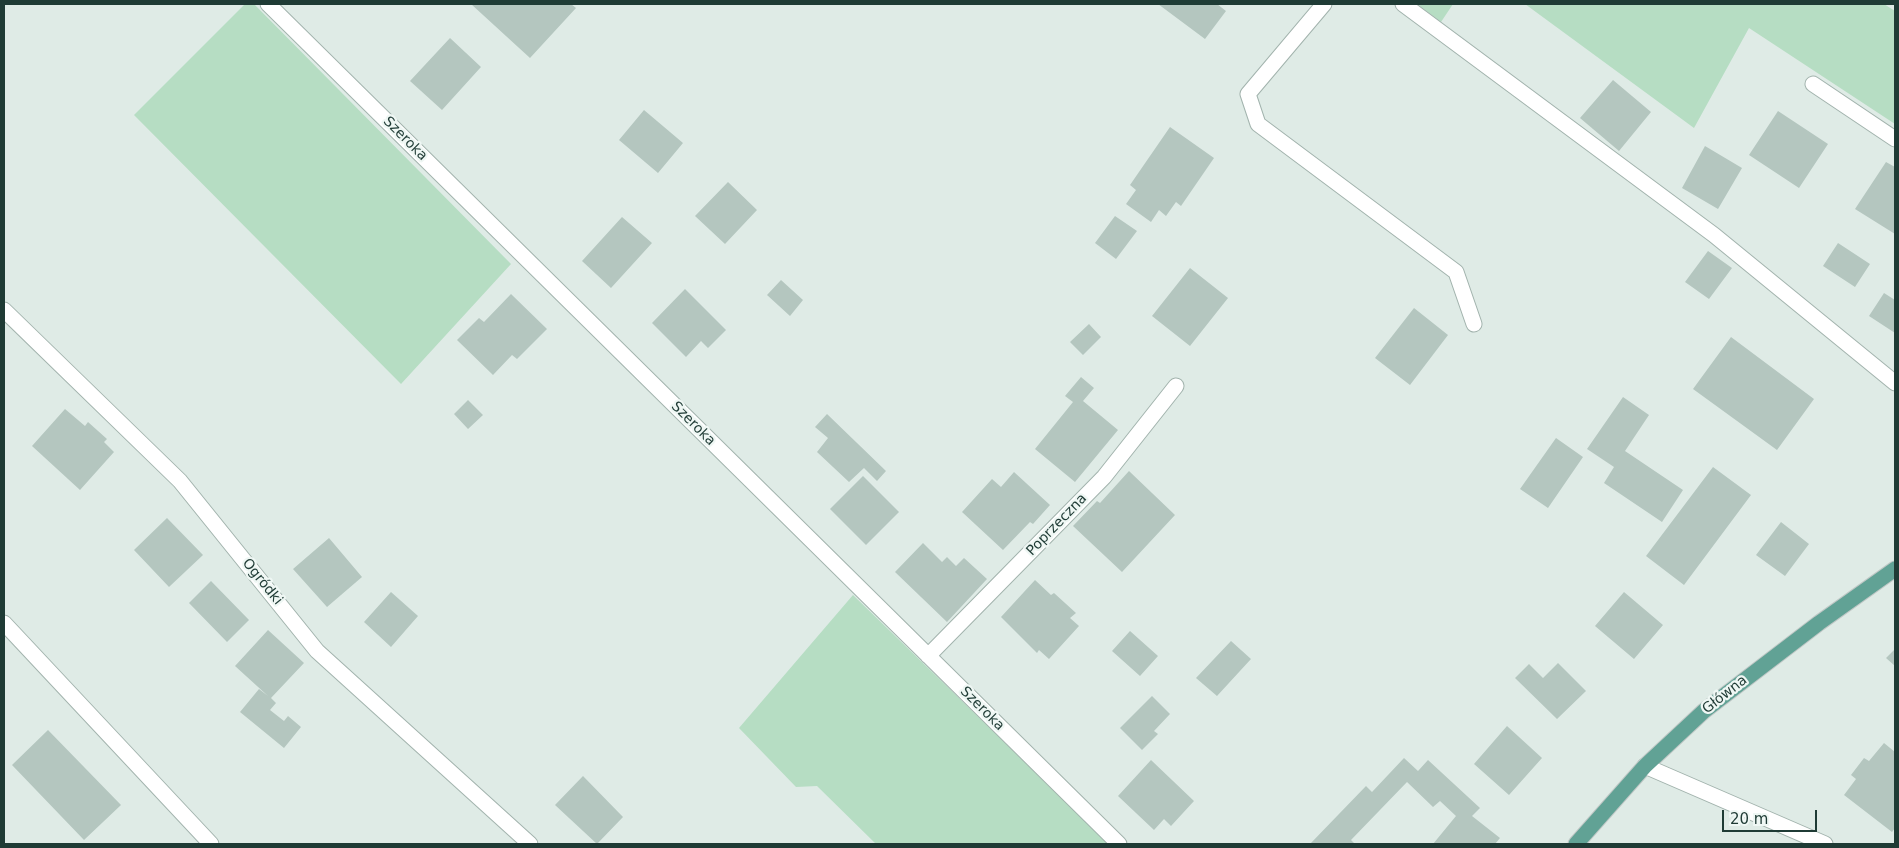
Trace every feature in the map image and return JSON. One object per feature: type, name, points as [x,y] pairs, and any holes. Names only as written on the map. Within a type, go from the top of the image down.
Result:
[{"type":"main road","name":"Główna","points":[[1576,844],[1645,766],[1704,711],[1819,623],[1895,570]]},
{"type":"street","name":"Szeroka","points":[[268,4],[1119,844]]},
{"type":"street","points":[[1324,4],[1248,94],[1258,124],[1456,272],[1474,324]]},
{"type":"street","points":[[1403,4],[1714,235],[1895,383]]},
{"type":"street","points":[[1813,84],[1895,139]]},
{"type":"street","name":"Ogródki","points":[[4,310],[180,481],[317,651],[530,844]]},
{"type":"street","name":"Poprzeczna","points":[[928,656],[1104,477],[1176,386]]},
{"type":"street","points":[[4,622],[211,844]]},
{"type":"street","points":[[1645,766],[1825,844]]},
{"type":"green space","points":[[245,4],[254,4],[511,264],[401,384],[134,115]]},
{"type":"green space","points":[[1417,4],[1453,4],[1441,22]]},
{"type":"green space","points":[[1525,4],[1884,4],[1895,11],[1895,124],[1749,28],[1694,128]]},
{"type":"green space","points":[[853,595],[1109,844],[876,844],[817,786],[796,787],[739,728]]},
{"type":"building","points":[[471,4],[571,4],[576,8],[530,58]]},
{"type":"building","points":[[1158,4],[1217,4],[1226,11],[1205,39]]},
{"type":"building","points":[[450,38],[481,67],[442,110],[410,81]]},
{"type":"building","points":[[1613,80],[1651,112],[1619,151],[1580,118]]},
{"type":"building","points":[[644,110],[683,143],[658,173],[619,140]]},
{"type":"building","points":[[1778,111],[1828,144],[1799,188],[1749,155]]},
{"type":"building","points":[[1170,127],[1214,158],[1181,206],[1176,202],[1166,216],[1159,210],[1151,222],[1126,204],[1136,190],[1130,185]]},
{"type":"building","points":[[1705,146],[1742,168],[1718,209],[1682,188]]},
{"type":"building","points":[[1886,162],[1895,167],[1895,234],[1855,209]]},
{"type":"building","points":[[728,182],[757,210],[725,244],[695,216]]},
{"type":"building","points":[[1115,216],[1137,231],[1116,259],[1095,243]]},
{"type":"building","points":[[622,217],[652,243],[611,288],[582,261]]},
{"type":"building","points":[[1838,243],[1870,264],[1855,287],[1823,266]]},
{"type":"building","points":[[1708,251],[1732,268],[1709,299],[1685,282]]},
{"type":"building","points":[[1190,268],[1228,298],[1190,346],[1152,316]]},
{"type":"building","points":[[781,280],[803,300],[790,316],[767,295]]},
{"type":"building","points":[[685,289],[726,330],[708,348],[701,341],[686,357],[652,323]]},
{"type":"building","points":[[1884,293],[1895,300],[1895,333],[1869,316]]},
{"type":"building","points":[[511,294],[547,329],[517,359],[512,355],[493,375],[457,340],[479,318],[484,322]]},
{"type":"building","points":[[1414,308],[1448,335],[1410,385],[1375,358]]},
{"type":"building","points":[[1089,324],[1101,337],[1083,355],[1070,342]]},
{"type":"building","points":[[1731,337],[1814,399],[1777,450],[1693,389]]},
{"type":"building","points":[[1081,377],[1094,388],[1083,401],[1118,430],[1075,482],[1035,449],[1073,402],[1065,396]]},
{"type":"building","points":[[1623,397],[1649,415],[1625,451],[1683,490],[1662,522],[1604,483],[1614,467],[1587,449]]},
{"type":"building","points":[[468,400],[483,415],[468,429],[454,414]]},
{"type":"building","points":[[65,409],[85,426],[88,422],[107,439],[104,442],[114,452],[80,490],[32,446]]},
{"type":"building","points":[[827,414],[886,471],[877,481],[864,468],[849,482],[817,452],[828,438],[815,427]]},
{"type":"building","points":[[1556,438],[1583,457],[1548,508],[1520,489]]},
{"type":"building","points":[[1713,467],[1751,495],[1684,585],[1646,556]]},
{"type":"building","points":[[1129,471],[1175,515],[1122,572],[1073,526],[1097,501],[1100,503]]},
{"type":"building","points":[[1014,472],[1050,505],[1033,524],[1030,522],[1003,550],[962,512],[992,479],[1001,487]]},
{"type":"building","points":[[863,476],[899,512],[866,545],[830,509]]},
{"type":"building","points":[[167,518],[203,555],[169,587],[134,550]]},
{"type":"building","points":[[1781,522],[1809,544],[1785,576],[1756,555]]},
{"type":"building","points":[[329,538],[362,577],[327,607],[293,569]]},
{"type":"building","points":[[923,543],[942,562],[947,557],[956,566],[964,558],[987,579],[947,622],[895,572]]},
{"type":"building","points":[[1035,580],[1051,595],[1054,593],[1076,613],[1070,618],[1079,626],[1049,659],[1039,650],[1037,653],[1001,617]]},
{"type":"building","points":[[211,581],[249,620],[227,642],[189,603]]},
{"type":"building","points":[[391,592],[418,616],[391,647],[364,622]]},
{"type":"building","points":[[1624,592],[1663,625],[1634,659],[1595,626]]},
{"type":"building","points":[[268,630],[304,663],[271,698],[276,703],[270,710],[284,721],[288,716],[301,727],[284,748],[240,712],[259,689],[268,696],[235,666]]},
{"type":"building","points":[[1130,631],[1158,656],[1140,676],[1112,651]]},
{"type":"building","points":[[1231,641],[1251,659],[1217,696],[1196,678]]},
{"type":"building","points":[[1895,649],[1895,666],[1886,658]]},
{"type":"building","points":[[1558,663],[1586,691],[1557,719],[1515,678],[1529,664],[1543,678]]},
{"type":"building","points":[[1152,696],[1170,714],[1154,731],[1158,734],[1142,750],[1120,728]]},
{"type":"building","points":[[1507,726],[1542,758],[1509,795],[1474,764]]},
{"type":"building","points":[[48,730],[121,805],[84,840],[12,765]]},
{"type":"building","points":[[1884,743],[1895,752],[1895,828],[1892,832],[1844,795],[1856,779],[1851,775],[1864,758],[1869,761]]},
{"type":"building","points":[[1404,758],[1418,771],[1428,760],[1480,808],[1472,816],[1500,838],[1495,844],[1433,844],[1456,816],[1440,801],[1433,807],[1407,782],[1351,840],[1355,844],[1310,844],[1366,786],[1372,792]]},
{"type":"building","points":[[1151,760],[1194,801],[1171,826],[1164,819],[1154,830],[1118,796]]},
{"type":"building","points":[[583,776],[623,817],[597,844],[555,805]]}]
